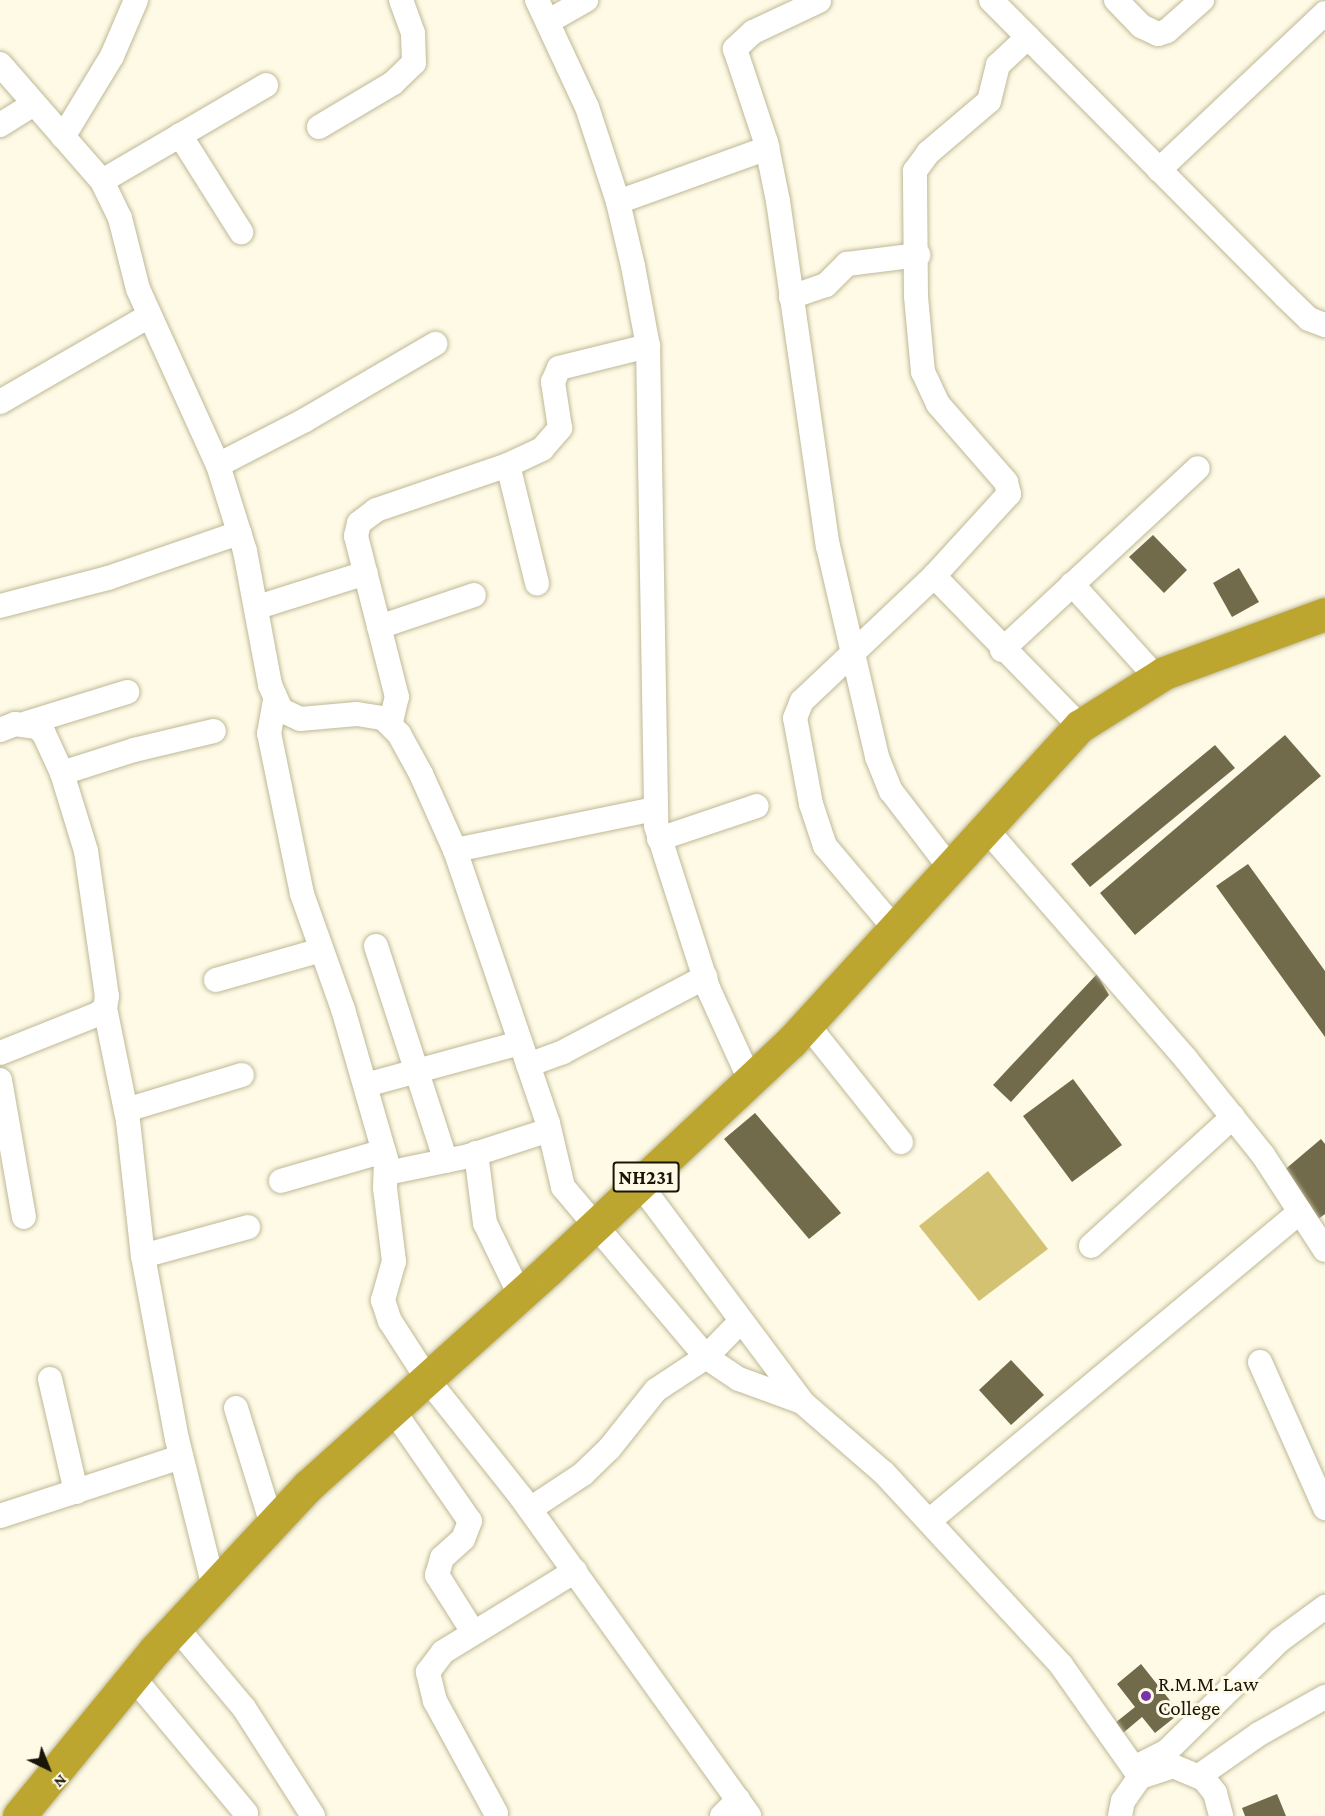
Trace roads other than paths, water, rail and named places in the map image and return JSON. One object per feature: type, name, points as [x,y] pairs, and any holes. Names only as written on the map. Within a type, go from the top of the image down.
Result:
[{"type":"highway","name":"NH231","points":[[28,1812],[133,1677],[176,1627],[308,1486],[428,1380],[595,1226],[807,1024],[1080,726],[1156,677],[1325,614]]},
{"type":"street","points":[[63,137],[112,56],[136,0]]},
{"type":"street","points":[[319,127],[393,83],[414,63],[413,33],[401,0]]},
{"type":"street","points":[[537,0],[549,21],[587,107],[618,202],[648,346],[654,809],[659,839],[705,977],[750,1080]]},
{"type":"street","points":[[549,21],[586,0]]},
{"type":"street","points":[[992,0],[1309,319],[1325,325]]},
{"type":"street","points":[[1116,0],[1141,27],[1158,34],[1167,31],[1202,0]]},
{"type":"street","points":[[819,1],[753,32],[735,49],[768,148],[828,546],[877,757],[887,784],[950,868]]},
{"type":"street","points":[[1159,170],[1325,13]]},
{"type":"street","points":[[895,928],[825,846],[811,804],[795,733],[795,718],[802,701],[934,576],[1006,501],[1010,488],[938,404],[928,384],[919,356],[918,164],[988,101],[998,65],[1028,37]]},
{"type":"street","points":[[0,64],[102,181],[120,218],[138,289],[218,465],[258,607],[275,700],[281,710],[300,719],[372,714],[391,722],[421,774],[455,850],[549,1130],[563,1187],[706,1357],[739,1379],[802,1402]]},
{"type":"street","points":[[102,181],[266,85]]},
{"type":"street","points":[[0,125],[34,104]]},
{"type":"street","points":[[180,135],[241,232]]},
{"type":"street","points":[[618,202],[768,148]]},
{"type":"street","points":[[791,297],[826,285],[847,264],[918,255]]},
{"type":"street","points":[[0,402],[149,316]]},
{"type":"street","points":[[218,465],[305,420],[435,344]]},
{"type":"street","points":[[391,722],[397,697],[356,536],[364,518],[397,502],[508,465],[542,449],[556,437],[561,416],[553,382],[559,368],[648,346]]},
{"type":"street","points":[[508,465],[537,583]]},
{"type":"street","points":[[1002,650],[1198,468]]},
{"type":"street","points":[[0,606],[98,581],[239,533]]},
{"type":"street","points":[[258,607],[366,573]]},
{"type":"street","points":[[934,576],[1002,650],[1080,726]]},
{"type":"street","points":[[1072,584],[1156,677]]},
{"type":"street","points":[[379,627],[474,595]]},
{"type":"street","points":[[0,730],[127,692]]},
{"type":"street","points":[[275,700],[269,733],[302,894],[366,1085],[385,1162],[394,1261],[383,1300],[398,1335],[428,1380],[530,1509],[575,1571],[736,1811]]},
{"type":"street","points":[[27,723],[44,734],[62,773],[86,851],[107,996],[105,1008],[126,1110],[142,1256],[181,1457],[214,1587]]},
{"type":"street","points":[[62,773],[134,750],[214,731]]},
{"type":"street","points":[[659,839],[757,806]]},
{"type":"street","points":[[455,850],[654,809]]},
{"type":"street","points":[[986,829],[1102,959],[1233,1117],[1325,1250]]},
{"type":"street","points":[[376,946],[446,1161]]},
{"type":"street","points":[[216,980],[321,950]]},
{"type":"street","points":[[366,1085],[418,1071],[575,1046],[705,977]]},
{"type":"street","points":[[0,1053],[105,1008]]},
{"type":"street","points":[[807,1024],[901,1142]]},
{"type":"street","points":[[126,1110],[242,1075]]},
{"type":"street","points":[[0,1080],[24,1217]]},
{"type":"street","points":[[1091,1246],[1233,1117]]},
{"type":"street","points":[[281,1181],[385,1162],[446,1161],[549,1130]]},
{"type":"street","points":[[476,1153],[485,1223],[520,1295]]},
{"type":"street","points":[[639,1183],[802,1402],[854,1444],[1061,1665],[1137,1773]]},
{"type":"street","points":[[928,1521],[1300,1212]]},
{"type":"street","points":[[142,1256],[248,1227]]},
{"type":"street","points":[[530,1509],[583,1474],[609,1449],[656,1390],[706,1357],[741,1321]]},
{"type":"street","points":[[1260,1362],[1325,1508]]},
{"type":"street","points":[[50,1379],[76,1492]]},
{"type":"street","points":[[236,1408],[272,1524]]},
{"type":"street","points":[[393,1410],[470,1521],[463,1539],[442,1558],[437,1575],[472,1632]]},
{"type":"street","points":[[0,1515],[181,1457]]},
{"type":"street","points":[[496,1813],[428,1682],[432,1663],[472,1632],[575,1571]]},
{"type":"street","points":[[1120,1816],[1123,1801],[1137,1773],[1167,1751],[1280,1640],[1325,1607]]},
{"type":"street","points":[[176,1627],[244,1708],[313,1816]]},
{"type":"street","points":[[133,1677],[246,1813]]},
{"type":"street","points":[[1199,1776],[1259,1734],[1325,1696]]},
{"type":"street","points":[[1137,1773],[1173,1766],[1199,1776],[1215,1793],[1221,1816]]},
{"type":"place","name":"R.M.M. Law College","points":[[1146,1696]]}]
